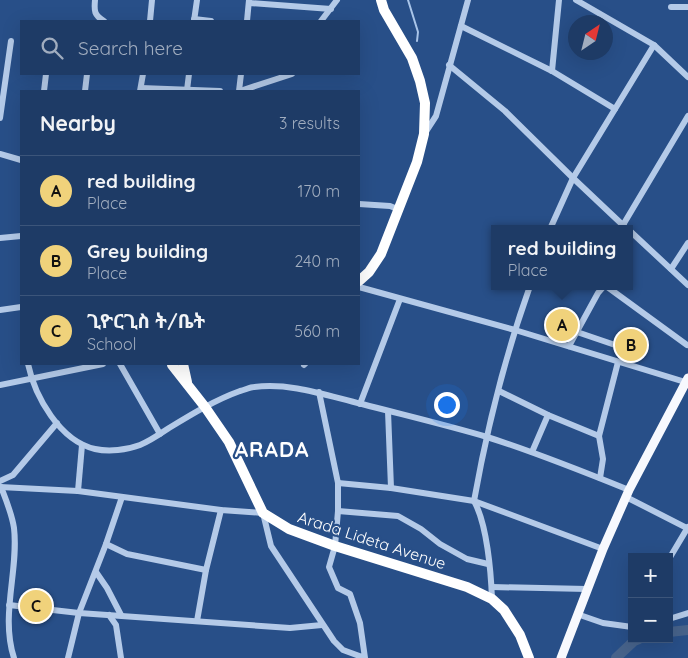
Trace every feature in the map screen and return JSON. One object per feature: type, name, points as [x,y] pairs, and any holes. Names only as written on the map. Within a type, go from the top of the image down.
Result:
[{"type":"highway","points":[[360,280],[369,272],[381,254],[400,210],[417,162],[424,134],[425,103],[420,81],[412,58],[384,10],[381,0]]},
{"type":"highway","points":[[177,365],[187,383],[229,442],[263,513]]},
{"type":"highway","name":"Arada Lideta Avenue","points":[[263,513],[289,529],[334,546],[467,587],[492,599],[504,610],[520,635],[529,658]]},
{"type":"main road","points":[[561,658],[627,493],[687,381]]},
{"type":"street","points":[[96,0],[94,11],[96,17],[102,20]]},
{"type":"street","points":[[150,20],[152,0]]},
{"type":"street","points":[[194,20],[197,0]]},
{"type":"street","points":[[322,20],[337,0]]},
{"type":"street","points":[[424,134],[436,116],[468,0]]},
{"type":"street","points":[[552,71],[558,0]]},
{"type":"street","points":[[576,0],[654,45],[688,76]]},
{"type":"street","points":[[247,20],[249,1],[331,9]]},
{"type":"street","points":[[671,7],[688,7]]},
{"type":"street","points":[[461,26],[552,71],[615,109]]},
{"type":"street","points":[[0,118],[11,41]]},
{"type":"street","points":[[552,225],[573,178],[654,45]]},
{"type":"street","points":[[449,65],[505,111],[623,225]]},
{"type":"street","points":[[44,90],[46,75]]},
{"type":"street","points":[[85,90],[87,75]]},
{"type":"street","points":[[143,75],[141,90],[187,90],[189,75]]},
{"type":"street","points":[[239,90],[241,75]]},
{"type":"street","points":[[242,90],[289,75]]},
{"type":"street","points":[[628,225],[688,116]]},
{"type":"street","points":[[0,154],[20,160]]},
{"type":"street","points":[[360,204],[390,206],[400,210]]},
{"type":"street","points":[[633,234],[688,285]]},
{"type":"street","points":[[0,238],[20,236]]},
{"type":"street","points":[[671,269],[688,242]]},
{"type":"street","points":[[360,287],[515,330],[687,381]]},
{"type":"street","points":[[492,599],[492,587],[479,511],[474,501],[486,437],[515,330],[529,290]]},
{"type":"street","points":[[568,346],[601,290]]},
{"type":"street","points":[[611,290],[687,345]]},
{"type":"street","points":[[360,404],[400,299]]},
{"type":"street","points":[[0,310],[20,307]]},
{"type":"street","points":[[576,332],[621,347]]},
{"type":"street","points":[[600,478],[603,459],[600,436],[618,362]]},
{"type":"street","points":[[28,365],[31,378],[43,402],[67,434],[82,445],[97,449],[123,449],[141,444],[205,407],[232,394],[254,387],[278,386],[319,392],[486,437],[600,478],[687,528],[672,553]]},
{"type":"street","points":[[0,385],[98,365]]},
{"type":"street","points":[[121,365],[160,434]]},
{"type":"street","points":[[499,391],[548,415],[600,436]]},
{"type":"street","points":[[0,485],[78,491],[221,510],[263,513],[271,546],[322,625],[343,650],[365,658],[360,623],[350,594],[338,588],[329,567],[334,546],[338,511],[338,483],[319,392]]},
{"type":"street","points":[[388,411],[390,488]]},
{"type":"street","points":[[532,452],[548,415]]},
{"type":"street","points":[[0,485],[13,475],[58,423]]},
{"type":"street","points":[[78,491],[82,445]]},
{"type":"street","points":[[338,483],[390,488],[474,501],[603,549]]},
{"type":"street","points":[[0,485],[9,507],[14,528],[9,605],[9,643],[14,658]]},
{"type":"street","points":[[68,658],[79,613],[96,572],[122,497]]},
{"type":"street","points":[[197,621],[206,570],[221,510]]},
{"type":"street","points":[[338,511],[398,516],[467,559],[488,564]]},
{"type":"street","points":[[106,544],[128,554],[206,570]]},
{"type":"street","points":[[96,572],[107,588],[121,616]]},
{"type":"street","points":[[492,587],[587,589]]},
{"type":"street","points":[[9,605],[79,613],[290,628],[322,625]]},
{"type":"street","points":[[673,618],[688,613]]},
{"type":"street","points":[[577,614],[603,623],[628,626]]},
{"type":"street","points":[[109,615],[116,625],[121,658]]},
{"type":"waterway","points":[[408,0],[418,32],[417,41]]},
{"type":"waterway","points":[[673,632],[688,630]]},
{"type":"waterway","points":[[616,658],[632,643]]},
{"type":"place","name":"red building","points":[[562,325]]},
{"type":"place","name":"Grey building","points":[[631,345]]},
{"type":"place","name":"ጊዮርጊስ ት/ቤት","points":[[36,606]]},
{"type":"district","name":"ARADA","points":[[272,449]]}]
